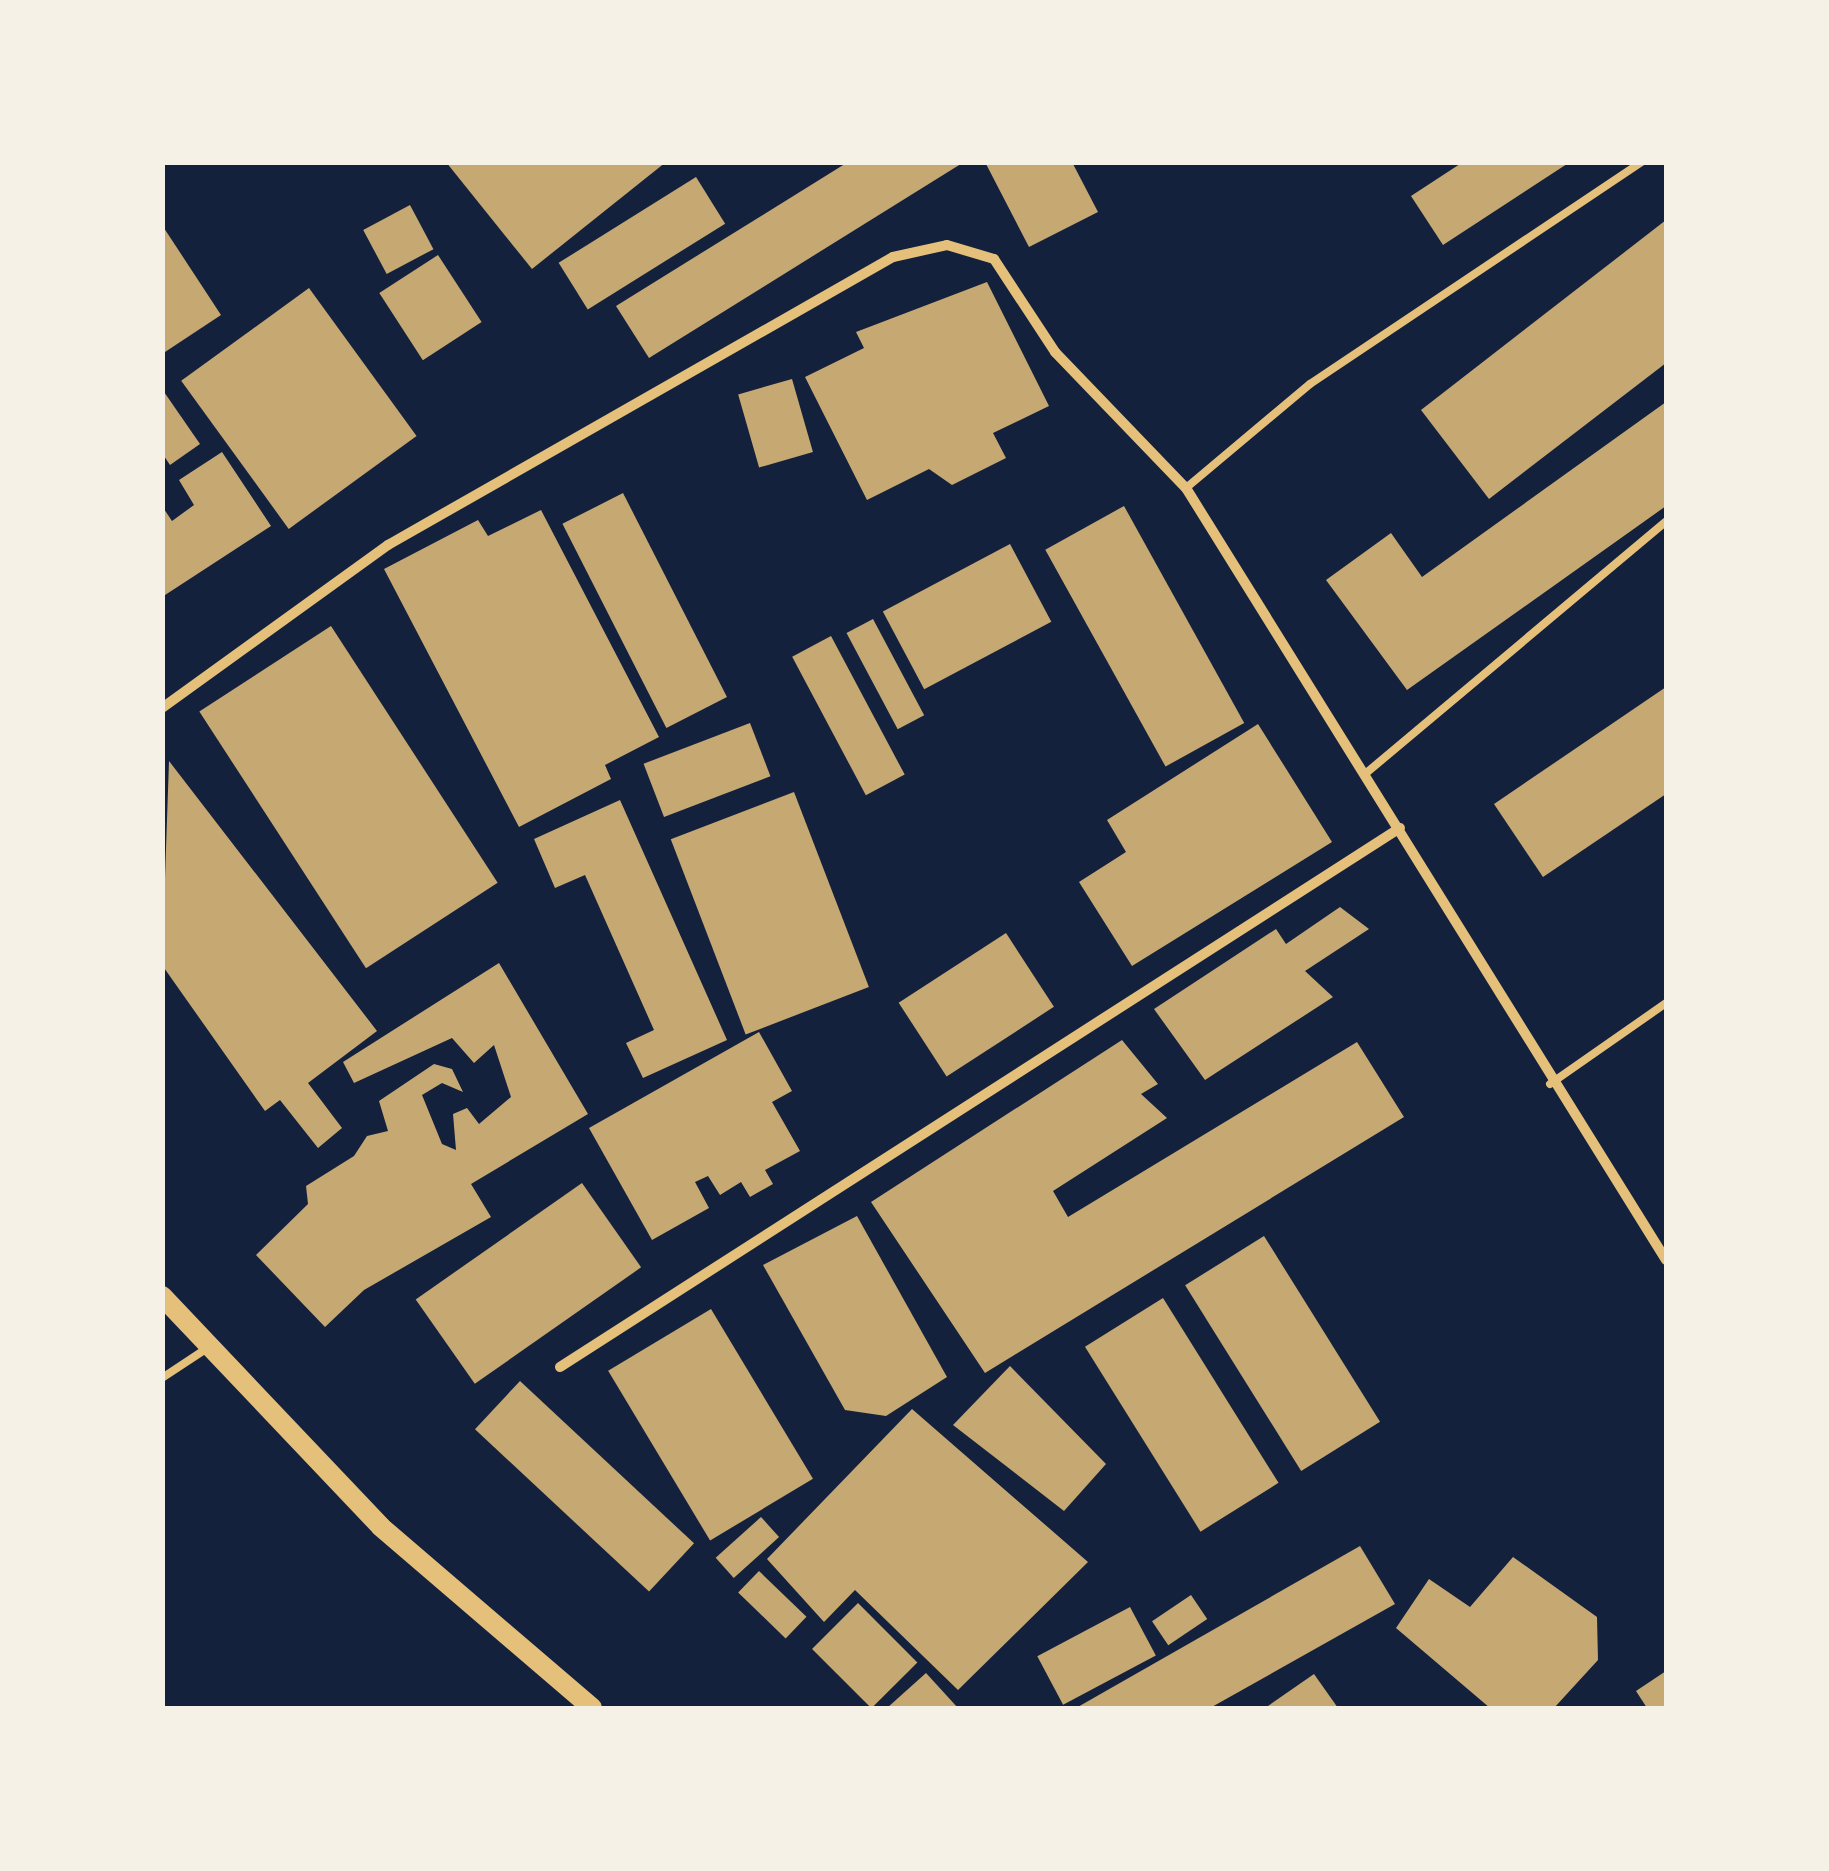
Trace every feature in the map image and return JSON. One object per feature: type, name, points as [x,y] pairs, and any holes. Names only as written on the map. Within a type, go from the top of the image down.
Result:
[{"type":"main road","points":[[162,1296],[381,1527],[592,1708]]},
{"type":"street","points":[[162,708],[388,545],[894,257],[948,245],[994,259],[1055,352],[1186,488],[1400,828],[1550,1084],[1666,1260]]},
{"type":"street","points":[[560,1366],[1400,828]]},
{"type":"lane","points":[[1186,488],[1310,384],[1642,162]]},
{"type":"lane","points":[[1364,774],[1666,521]]},
{"type":"lane","points":[[1550,1084],[1666,1004]]},
{"type":"lane","points":[[162,1378],[209,1347]]},
{"type":"building","points":[[446,162],[666,162],[532,269]]},
{"type":"building","points":[[848,162],[964,162],[649,358],[616,306]]},
{"type":"building","points":[[985,162],[1072,162],[1098,212],[1029,247]]},
{"type":"building","points":[[1463,162],[1570,162],[1443,245],[1411,196]]},
{"type":"building","points":[[696,177],[725,224],[588,309],[559,263]]},
{"type":"building","points":[[410,205],[433,249],[387,274],[363,230]]},
{"type":"building","points":[[1666,220],[1666,363],[1489,499],[1421,410]]},
{"type":"building","points":[[162,225],[221,315],[162,354]]},
{"type":"building","points":[[438,255],[482,322],[423,360],[379,293]]},
{"type":"building","points":[[987,282],[1049,406],[993,433],[1006,458],[952,485],[929,469],[867,500],[805,377],[864,348],[856,332]]},
{"type":"building","points":[[309,288],[417,436],[289,529],[181,381]]},
{"type":"building","points":[[792,379],[813,452],[759,467],[738,394]]},
{"type":"building","points":[[162,389],[200,444],[170,465],[162,453]]},
{"type":"building","points":[[1666,402],[1666,506],[1407,690],[1326,580],[1391,533],[1422,577]]},
{"type":"building","points":[[222,452],[271,526],[162,597],[162,506],[172,521],[194,505],[179,480]]},
{"type":"building","points":[[623,493],[727,697],[666,728],[562,524]]},
{"type":"building","points":[[1124,506],[1244,723],[1166,767],[1045,550]]},
{"type":"building","points":[[541,510],[659,737],[605,765],[611,779],[519,827],[384,569],[478,520],[488,536]]},
{"type":"building","points":[[1010,544],[1051,622],[924,689],[883,612]]},
{"type":"building","points":[[873,619],[924,715],[898,729],[847,633]]},
{"type":"building","points":[[331,626],[498,883],[366,968],[199,712]]},
{"type":"building","points":[[831,636],[905,775],[866,795],[792,657]]},
{"type":"building","points":[[1666,687],[1666,794],[1543,877],[1494,804]]},
{"type":"building","points":[[750,723],[770,776],[664,817],[644,764]]},
{"type":"building","points":[[1258,724],[1332,842],[1132,966],[1079,882],[1126,852],[1107,820]]},
{"type":"building","points":[[169,761],[377,1031],[308,1083],[342,1128],[318,1148],[280,1100],[265,1111],[162,965]]},
{"type":"building","points":[[794,792],[869,987],[746,1034],[671,839]]},
{"type":"building","points":[[620,800],[727,1040],[643,1078],[626,1043],[654,1030],[585,875],[555,888],[534,839]]},
{"type":"building","points":[[1340,907],[1369,929],[1305,971],[1333,997],[1205,1080],[1154,1009],[1276,929],[1286,944]]},
{"type":"building","points":[[1006,933],[1054,1007],[947,1077],[899,1003]]},
{"type":"building","points":[[499,963],[588,1114],[471,1184],[491,1217],[364,1290],[325,1327],[256,1255],[308,1204],[306,1186],[354,1156],[367,1136],[388,1131],[379,1101],[434,1064],[452,1069],[463,1092],[442,1083],[422,1095],[442,1144],[456,1150],[453,1114],[467,1108],[479,1124],[511,1097],[494,1045],[474,1063],[452,1038],[354,1083],[343,1062]]},
{"type":"building","points":[[759,1032],[792,1091],[772,1102],[800,1151],[765,1170],[773,1184],[750,1197],[741,1182],[720,1195],[708,1176],[695,1182],[709,1208],[652,1240],[589,1128]]},
{"type":"building","points":[[1122,1040],[1158,1084],[1141,1094],[1167,1118],[1053,1191],[1068,1217],[1357,1042],[1404,1117],[985,1373],[871,1202]]},
{"type":"building","points":[[582,1183],[641,1267],[475,1384],[416,1299]]},
{"type":"building","points":[[857,1216],[947,1377],[886,1416],[845,1410],[763,1265]]},
{"type":"building","points":[[1264,1236],[1380,1422],[1301,1471],[1185,1285]]},
{"type":"building","points":[[1163,1298],[1279,1483],[1201,1532],[1085,1347]]},
{"type":"building","points":[[711,1309],[813,1479],[710,1541],[608,1371]]},
{"type":"building","points":[[1010,1366],[1106,1464],[1064,1511],[953,1425]]},
{"type":"building","points":[[520,1381],[694,1543],[649,1592],[475,1429]]},
{"type":"building","points":[[912,1409],[1088,1562],[958,1690],[855,1590],[824,1622],[767,1559]]},
{"type":"building","points":[[761,1517],[779,1537],[734,1578],[716,1558]]},
{"type":"building","points":[[1360,1546],[1395,1604],[1210,1708],[1076,1708]]},
{"type":"building","points":[[1513,1557],[1597,1617],[1598,1660],[1554,1708],[1490,1708],[1396,1628],[1429,1579],[1470,1607]]},
{"type":"building","points":[[759,1571],[806,1617],[786,1638],[738,1593]]},
{"type":"building","points":[[1191,1595],[1207,1619],[1168,1645],[1152,1621]]},
{"type":"building","points":[[858,1603],[917,1662],[871,1708],[812,1649]]},
{"type":"building","points":[[1130,1607],[1156,1656],[1063,1705],[1037,1656]]},
{"type":"building","points":[[1666,1671],[1666,1708],[1647,1708],[1636,1691]]},
{"type":"building","points":[[926,1673],[958,1708],[887,1708]]},
{"type":"building","points":[[1314,1674],[1338,1708],[1265,1708]]}]
